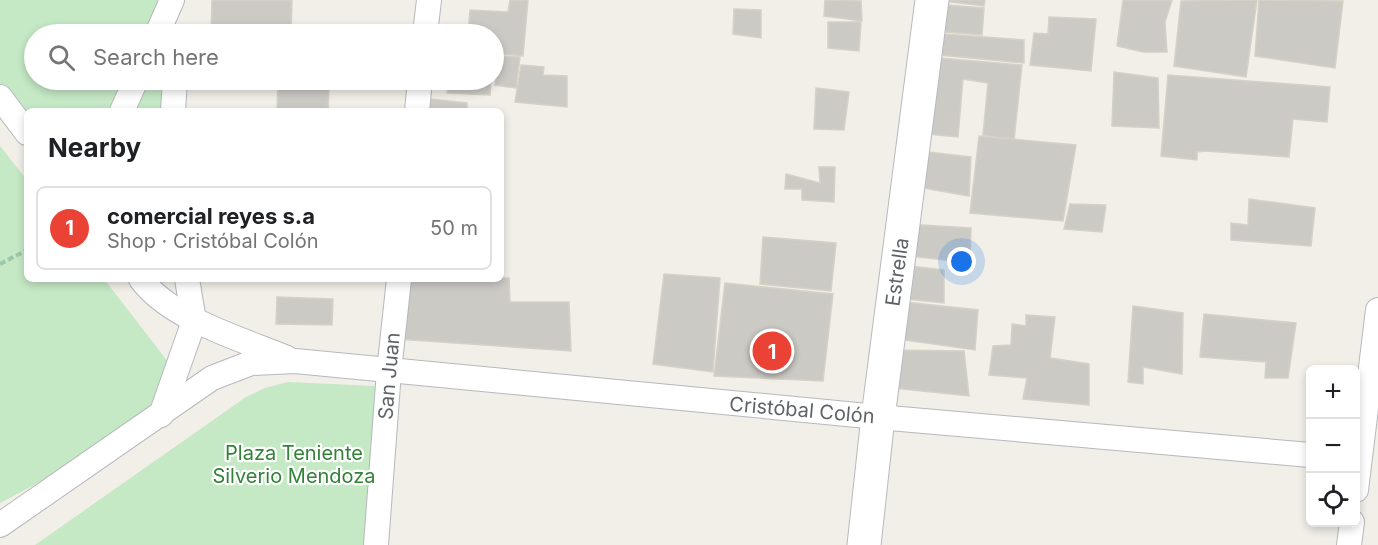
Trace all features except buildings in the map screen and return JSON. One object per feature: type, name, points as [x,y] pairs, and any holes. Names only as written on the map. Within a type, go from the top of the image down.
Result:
[{"type":"main road","name":"Estrella","points":[[864,545],[878,417],[933,0]]},
{"type":"street","points":[[162,24],[172,0]]},
{"type":"street","points":[[426,24],[429,0]]},
{"type":"street","points":[[123,108],[131,90]]},
{"type":"street","points":[[173,108],[174,90]]},
{"type":"street","points":[[417,108],[419,90]]},
{"type":"street","points":[[0,97],[24,129]]},
{"type":"street","points":[[143,282],[147,288],[194,321],[295,362]]},
{"type":"street","points":[[161,415],[194,321],[188,282]]},
{"type":"street","name":"San Juan","points":[[376,545],[388,371],[399,282]]},
{"type":"street","points":[[1360,474],[1364,459],[1378,310]]},
{"type":"street","points":[[2,527],[212,378],[251,363],[295,362]]},
{"type":"street","name":"Cristóbal Colón","points":[[295,362],[1306,455]]},
{"type":"street","points":[[1349,545],[1351,527]]},
{"type":"path","points":[[0,264],[24,252]]},
{"type":"green space","points":[[0,0],[172,0],[165,24],[24,24],[24,90],[174,90],[173,108],[24,108],[24,129],[0,97]]},
{"type":"green space","points":[[0,146],[24,176],[24,282],[106,282],[172,367],[165,416],[0,503]]},
{"type":"green space","name":"Plaza Teniente Silverio Mendoza","points":[[288,382],[374,386],[382,389],[373,545],[35,545],[246,397],[265,388]]},
{"type":"place","name":"comercial reyes s.a","points":[[772,351]]}]
